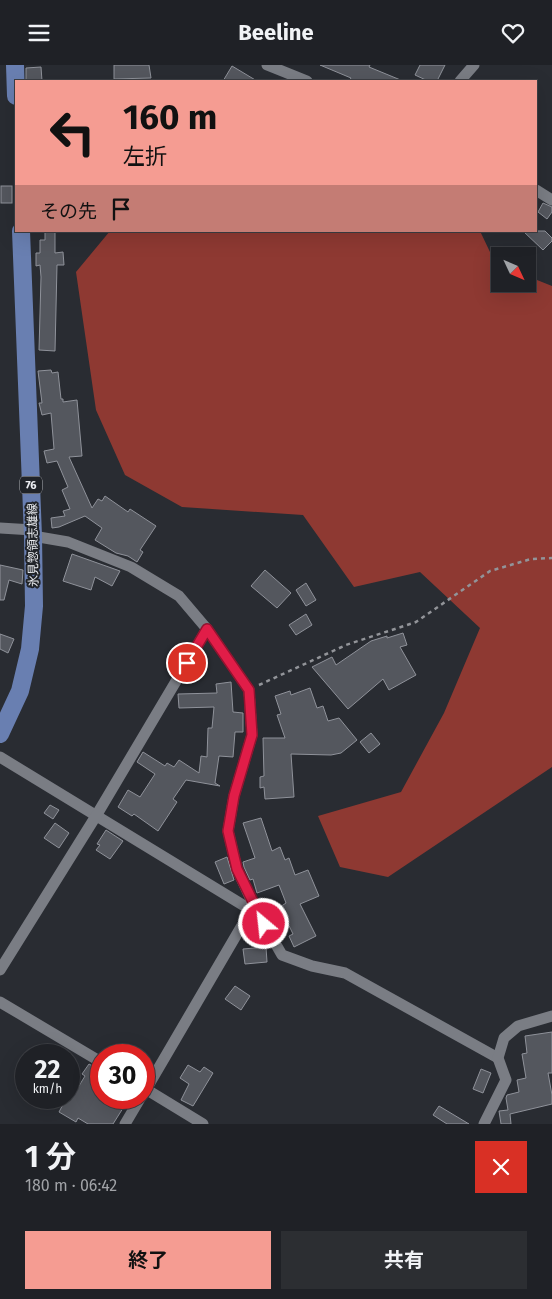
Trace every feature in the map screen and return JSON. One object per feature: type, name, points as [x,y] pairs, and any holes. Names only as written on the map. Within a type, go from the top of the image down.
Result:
[{"type":"main road","points":[[15,65],[16,80]]},
{"type":"main road","name":"氷見惣領志雄線","points":[[0,734],[20,691],[30,649],[34,606],[33,533],[21,232]]},
{"type":"street","points":[[267,65],[304,80]]},
{"type":"street","points":[[461,80],[474,65]]},
{"type":"street","points":[[537,191],[552,200]]},
{"type":"street","points":[[0,528],[33,533],[68,542],[131,567],[178,596],[207,629],[249,690],[252,735],[234,796],[228,831],[237,869],[253,909],[282,955],[312,966],[345,973],[498,1058]]},
{"type":"street","points":[[0,970],[96,816],[207,629]]},
{"type":"street","points":[[0,757],[253,909]]},
{"type":"street","points":[[155,1074],[253,909]]},
{"type":"street","points":[[0,1002],[90,1056]]},
{"type":"street","points":[[484,1124],[506,1080],[498,1058],[504,1038],[518,1026],[552,1016]]},
{"type":"street","points":[[155,1098],[203,1124]]},
{"type":"street","points":[[125,1124],[134,1109]]},
{"type":"path","points":[[249,690],[346,645],[416,622],[490,571],[531,559],[552,558]]},
{"type":"shaded area","points":[[109,232],[480,232],[491,254],[491,293],[536,293],[536,280],[552,286],[552,767],[388,877],[340,867],[318,816],[401,792],[444,713],[480,628],[420,572],[354,587],[303,515],[182,507],[125,475],[96,410],[76,272]]},
{"type":"building","points":[[114,65],[149,65],[151,78],[114,79]]},
{"type":"building","points":[[320,65],[370,65],[369,67],[401,80],[350,80],[351,78]]},
{"type":"building","points":[[420,65],[445,65],[438,80],[426,80],[415,75]]},
{"type":"building","points":[[232,66],[255,80],[224,80]]},
{"type":"building","points":[[41,67],[42,80],[26,80],[26,68]]},
{"type":"building","points":[[1,186],[12,186],[12,203],[1,203]]},
{"type":"building","points":[[543,203],[552,207],[552,212],[547,219],[538,212]]},
{"type":"building","points":[[545,231],[552,238],[552,241],[543,250],[524,232]]},
{"type":"building","points":[[45,232],[55,232],[55,253],[63,252],[64,265],[57,265],[55,351],[39,350],[41,277],[40,265],[36,266],[36,253],[40,253],[40,240],[45,240]]},
{"type":"building","points":[[51,370],[52,373],[58,372],[63,402],[77,400],[82,456],[69,457],[92,508],[98,499],[102,501],[105,496],[128,512],[130,509],[156,526],[140,550],[143,552],[137,562],[128,556],[116,553],[95,540],[102,528],[85,516],[52,528],[51,518],[65,516],[63,511],[70,509],[62,490],[68,487],[57,461],[47,463],[44,451],[54,449],[51,413],[42,415],[39,403],[42,403],[38,371]]},
{"type":"building","points":[[72,554],[120,571],[112,586],[95,577],[91,590],[63,581]]},
{"type":"building","points":[[0,565],[23,570],[22,584],[9,580],[4,600],[0,600]]},
{"type":"building","points":[[265,570],[291,593],[277,608],[251,586]]},
{"type":"building","points":[[306,583],[316,600],[306,606],[296,590]]},
{"type":"building","points":[[306,614],[312,625],[296,635],[289,625]]},
{"type":"building","points":[[403,633],[407,645],[400,647],[416,675],[389,690],[383,679],[348,709],[312,667],[332,657],[336,665],[371,641]]},
{"type":"building","points":[[0,634],[14,639],[8,653],[0,649]]},
{"type":"building","points":[[231,682],[233,712],[243,713],[243,732],[235,732],[233,757],[219,756],[215,783],[220,786],[186,780],[173,799],[177,802],[158,831],[134,814],[132,816],[118,807],[128,790],[140,797],[155,774],[137,762],[143,752],[165,766],[167,763],[174,767],[179,760],[199,773],[201,756],[207,757],[208,728],[212,728],[214,707],[179,708],[178,694],[217,693],[216,684]]},
{"type":"building","points":[[310,688],[317,708],[323,706],[328,721],[339,718],[357,740],[341,753],[331,755],[291,754],[294,797],[265,799],[264,787],[260,788],[260,777],[264,776],[263,738],[285,738],[277,715],[281,714],[275,696],[290,691],[291,695]]},
{"type":"building","points":[[371,733],[380,744],[369,753],[360,742]]},
{"type":"building","points":[[50,805],[59,810],[53,819],[44,813]]},
{"type":"building","points":[[261,818],[272,851],[280,847],[285,860],[289,858],[295,875],[308,870],[319,896],[300,904],[316,936],[294,947],[289,936],[293,934],[280,907],[286,903],[279,885],[257,893],[253,879],[250,880],[244,867],[243,862],[255,858],[243,823]]},
{"type":"building","points":[[55,823],[69,833],[59,848],[44,838]]},
{"type":"building","points":[[106,830],[123,841],[110,859],[96,850],[100,845],[97,844]]},
{"type":"building","points":[[227,857],[234,880],[224,884],[215,862]]},
{"type":"building","points":[[266,947],[267,962],[245,964],[243,949]]},
{"type":"building","points":[[235,986],[250,996],[241,1010],[225,999]]},
{"type":"building","points":[[552,1032],[552,1073],[548,1073],[552,1104],[510,1114],[511,1124],[501,1124],[499,1111],[508,1110],[507,1095],[519,1092],[517,1080],[526,1078],[522,1054],[527,1053],[525,1036]]},
{"type":"building","points":[[90,1065],[90,1109],[122,1109],[113,1124],[88,1124],[78,1118],[76,1122],[59,1112],[61,1109],[80,1109],[80,1084],[85,1076],[82,1074]]},
{"type":"building","points":[[188,1065],[200,1072],[204,1067],[213,1073],[193,1106],[181,1100],[189,1084],[180,1078]]},
{"type":"building","points":[[481,1069],[491,1073],[483,1093],[473,1089]]},
{"type":"building","points":[[439,1106],[469,1124],[447,1124],[433,1115]]},
{"type":"route","points":[[187,663],[207,629],[249,690],[252,735],[234,796],[228,831],[237,869],[264,924]]}]
